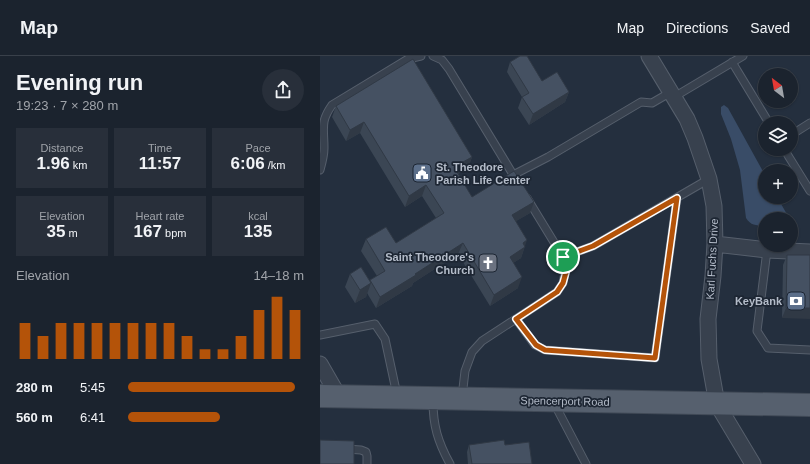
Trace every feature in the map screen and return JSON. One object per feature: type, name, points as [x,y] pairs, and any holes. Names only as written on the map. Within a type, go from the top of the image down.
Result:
[{"type":"main road","name":"Spencerport Road","points":[[330,396],[810,405]]},
{"type":"street","name":"Karl Fuchs Drive","points":[[649,56],[673,94],[696,138],[709,179],[714,206],[715,244],[708,319],[709,359],[717,404]]},
{"type":"street","points":[[715,244],[758,249]]},
{"type":"street","points":[[798,251],[810,252]]},
{"type":"street","points":[[320,364],[330,396]]},
{"type":"street","points":[[717,404],[753,464]]},
{"type":"lane","points":[[320,170],[324,149],[322,124],[325,113],[332,105],[408,59],[421,56]]},
{"type":"lane","points":[[433,56],[442,60],[449,69],[563,257],[566,272],[563,283],[557,292],[482,341],[472,352],[465,372],[461,399]]},
{"type":"lane","points":[[513,175],[548,157],[641,102],[652,103],[673,94],[743,56]]},
{"type":"lane","points":[[732,62],[765,116]]},
{"type":"lane","points":[[798,131],[810,123]]},
{"type":"lane","points":[[788,156],[810,191]]},
{"type":"lane","points":[[563,257],[593,246],[709,179]]},
{"type":"lane","points":[[516,319],[536,345],[545,350],[655,358],[677,198]]},
{"type":"lane","points":[[767,252],[757,331],[768,348],[810,350]]},
{"type":"lane","points":[[320,335],[375,324],[384,339],[398,398]]},
{"type":"lane","points":[[433,398],[435,431],[450,464]]},
{"type":"lane","points":[[553,401],[586,464]]},
{"type":"lane","points":[[340,449],[361,450],[366,452],[368,456],[367,464]]},
{"type":"water","points":[[724,105],[728,108],[759,164],[758,204],[781,204],[786,212],[758,212],[758,225],[752,224],[746,218],[740,170],[731,139],[721,114],[721,107]]},
{"type":"building","points":[[520,56],[527,56],[542,81],[557,72],[569,92],[533,114],[522,97],[529,93],[510,62]]},
{"type":"building","name":"St. Theodore Parish Life Center","points":[[413,59],[472,157],[454,167],[472,197],[514,171],[534,202],[512,215],[527,240],[523,243],[525,247],[510,257],[522,277],[494,295],[463,243],[380,297],[370,280],[385,271],[366,239],[386,227],[396,243],[444,213],[426,185],[409,196],[364,122],[350,130],[336,106]]},
{"type":"building","name":"KeyBank","points":[[787,255],[810,255],[810,308],[786,308]]},
{"type":"building","points":[[361,267],[371,283],[360,290],[350,274]]},
{"type":"building","points":[[320,440],[354,441],[354,464],[320,464]]},
{"type":"building","points":[[504,440],[505,445],[529,442],[532,464],[472,464],[469,445]]},
{"type":"place","name":"St. Theodore Parish Life Center","points":[[422,173]]},
{"type":"place","name":"Saint Theodore's Church","points":[[488,263]]},
{"type":"place","name":"KeyBank","points":[[796,301]]},
{"type":"route","points":[[677,198],[655,358],[545,350],[536,345],[516,319],[557,292],[563,283],[566,272],[563,257],[593,246],[677,198]]}]
